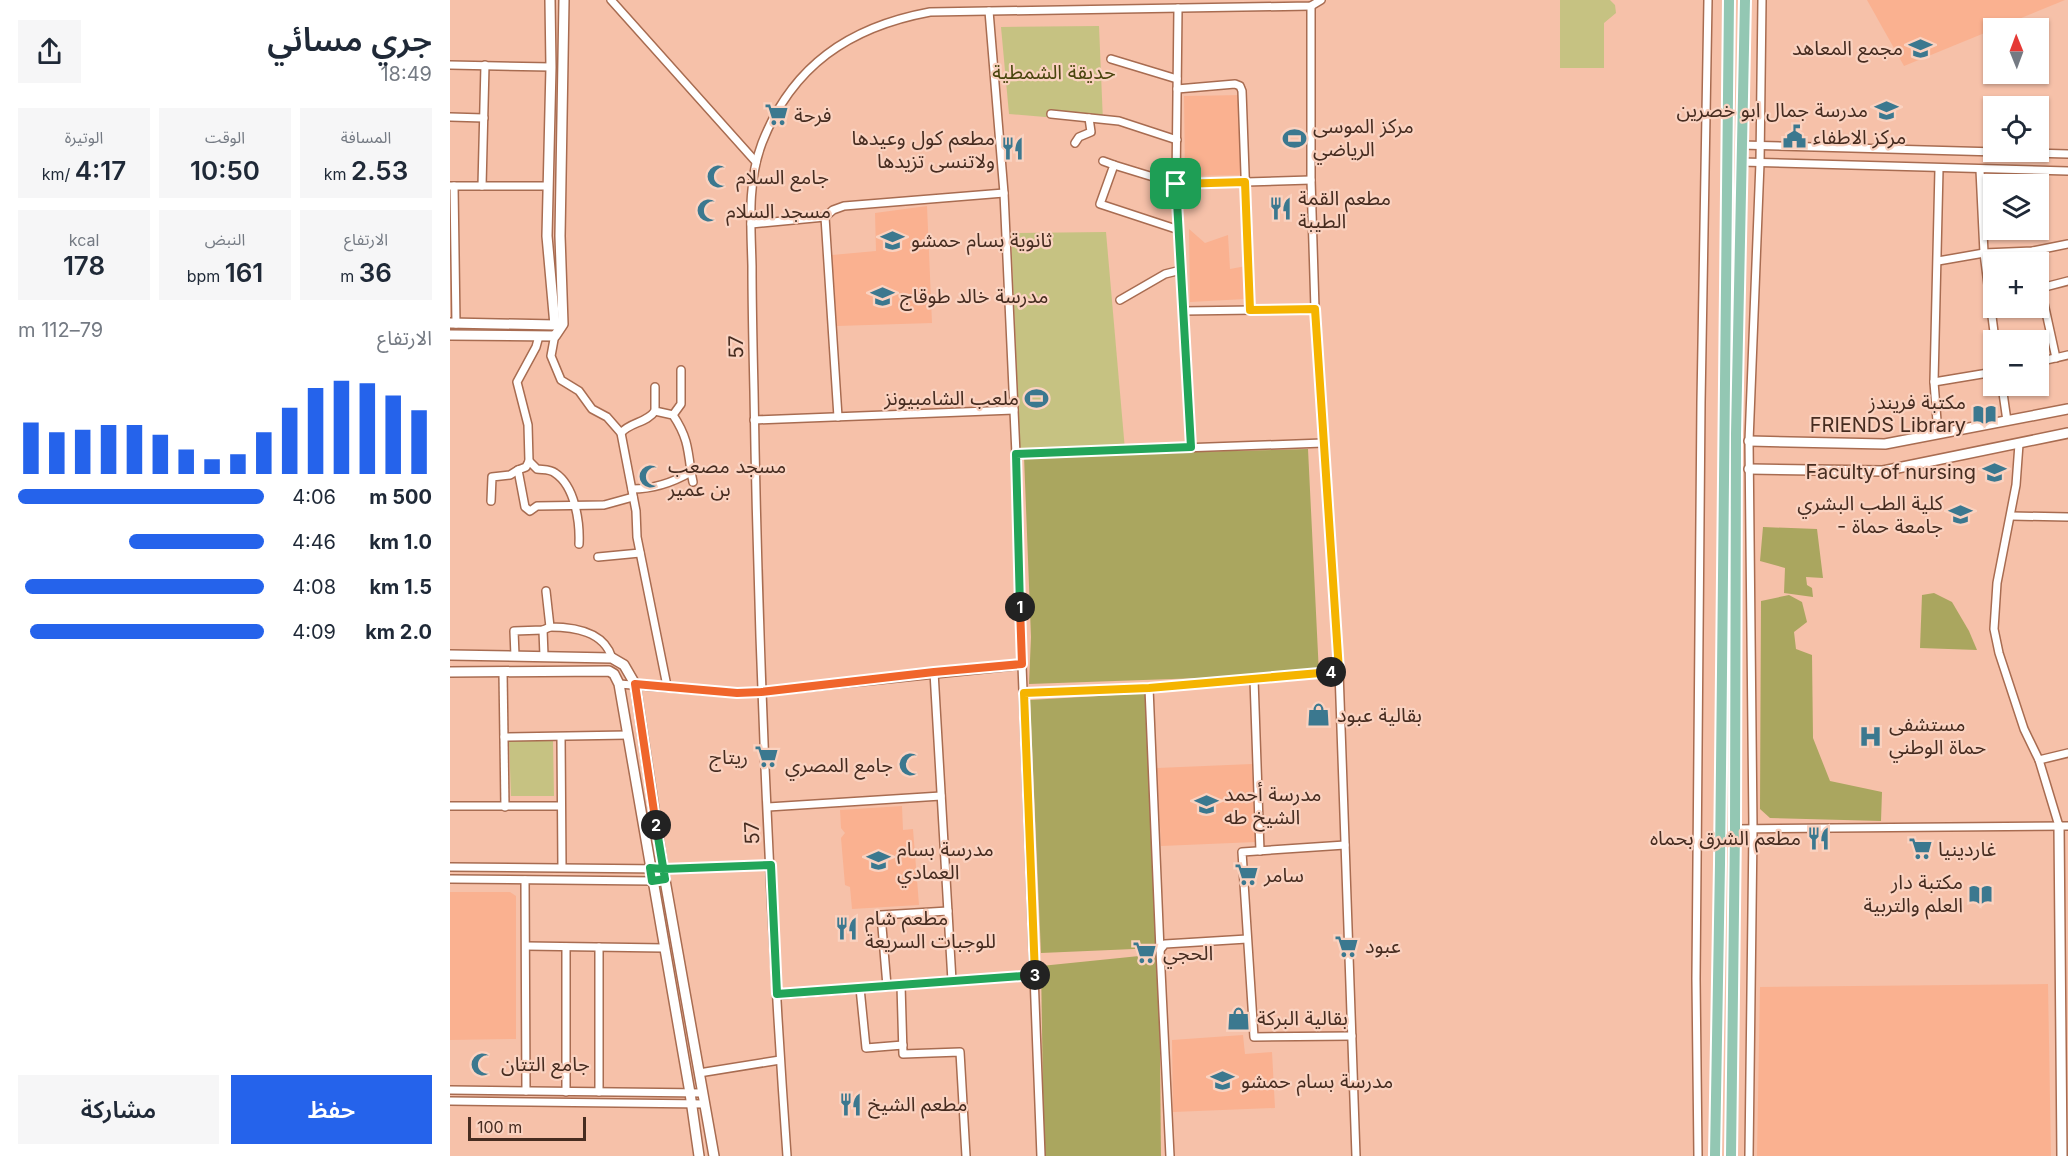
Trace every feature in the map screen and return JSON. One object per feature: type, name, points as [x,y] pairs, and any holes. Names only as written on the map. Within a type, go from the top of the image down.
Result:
[{"type":"main road","points":[[453,323],[555,325],[548,259],[552,0]]},
{"type":"main road","points":[[450,335],[555,336],[563,324],[560,236],[563,0]]},
{"type":"main road","points":[[1715,1156],[1728,0]]},
{"type":"main road","points":[[1731,1156],[1736,829],[1736,435],[1745,0]]},
{"type":"main road","points":[[1749,441],[1885,444],[2068,409]]},
{"type":"main road","points":[[1749,469],[1883,471],[2068,433]]},
{"type":"main road","points":[[450,655],[612,658],[624,665],[635,684],[664,874],[714,1156]]},
{"type":"main road","points":[[450,672],[609,671],[614,674],[619,684],[628,735],[699,1156]]},
{"type":"main road","points":[[2062,1156],[2064,826]]},
{"type":"street","points":[[552,0],[563,0]]},
{"type":"street","points":[[605,0],[618,8]]},
{"type":"street","points":[[611,0],[756,162]]},
{"type":"street","points":[[1321,0],[1311,6],[1311,180],[1315,309],[1339,671],[1356,1156]]},
{"type":"street","points":[[1698,1156],[1696,979],[1701,402],[1708,0]]},
{"type":"street","points":[[1749,1156],[1753,829],[1749,441],[1761,145],[1762,0]]},
{"type":"street","name":"57","points":[[787,1156],[761,692],[754,420],[752,188],[756,162],[766,134],[796,80],[831,51],[871,28],[907,16],[930,12],[989,10],[1090,11],[1178,8],[1219,3],[1284,3],[1311,6]]},
{"type":"street","points":[[1178,8],[1176,184],[1191,447]]},
{"type":"street","points":[[989,10],[1004,193],[1016,454],[1041,1156]]},
{"type":"street","points":[[1111,59],[1177,79]]},
{"type":"street","points":[[450,65],[551,67]]},
{"type":"street","points":[[482,186],[485,65]]},
{"type":"street","points":[[1177,89],[1240,86],[1242,91],[1250,310]]},
{"type":"street","points":[[1051,114],[1119,121],[1177,140]]},
{"type":"street","points":[[450,117],[484,118]]},
{"type":"street","points":[[1075,143],[1079,137],[1091,132],[1089,118]]},
{"type":"street","points":[[1741,145],[2068,154]]},
{"type":"street","points":[[1103,161],[1176,184],[1311,180]]},
{"type":"street","points":[[1741,162],[2068,171]]},
{"type":"street","points":[[1114,165],[1100,204],[1179,230]]},
{"type":"street","points":[[1938,434],[1934,382],[1939,169]]},
{"type":"street","points":[[1938,261],[1983,253],[1980,170]]},
{"type":"street","points":[[453,323],[452,186],[548,186]]},
{"type":"street","points":[[751,224],[825,217],[832,210],[844,206],[1004,193]]},
{"type":"street","points":[[825,217],[838,417]]},
{"type":"street","points":[[2008,252],[2033,251],[2068,244]]},
{"type":"street","points":[[1120,300],[1165,274],[1181,270]]},
{"type":"street","points":[[2049,286],[2068,281]]},
{"type":"street","points":[[1183,311],[1315,309]]},
{"type":"street","points":[[2047,318],[2056,358]]},
{"type":"street","points":[[555,325],[551,356],[561,380],[579,391],[592,409],[607,417],[621,433],[633,493],[640,553],[668,686]]},
{"type":"street","points":[[491,501],[492,477],[510,475],[526,467],[529,461],[528,425],[518,382],[536,347],[539,336]]},
{"type":"street","points":[[2049,360],[2068,355]]},
{"type":"street","points":[[673,415],[681,404],[681,370]]},
{"type":"street","points":[[1934,382],[1983,374]]},
{"type":"street","points":[[621,433],[626,427],[651,417],[655,411],[655,387]]},
{"type":"street","points":[[2003,396],[2007,421]]},
{"type":"street","points":[[754,420],[1014,410]]},
{"type":"street","points":[[655,411],[673,415],[683,429],[693,482]]},
{"type":"street","points":[[1016,454],[1323,443]]},
{"type":"street","points":[[1736,829],[2064,826],[2039,760],[2024,729],[1999,654],[1994,629],[1997,583],[2011,516],[2019,444]]},
{"type":"street","points":[[529,461],[537,469],[553,471],[563,480],[574,507],[579,544]]},
{"type":"street","points":[[518,470],[525,507],[530,511],[537,506],[604,506],[633,493],[674,482],[691,472]]},
{"type":"street","points":[[2011,516],[2068,517]]},
{"type":"street","points":[[598,556],[640,553]]},
{"type":"street","points":[[544,656],[546,591]]},
{"type":"street","points":[[515,656],[514,631],[546,628],[586,630],[610,651],[612,658]]},
{"type":"street","points":[[619,684],[737,693],[761,692],[1022,664]]},
{"type":"street","points":[[1024,693],[1149,688],[1339,671]]},
{"type":"street","points":[[503,672],[505,807]]},
{"type":"street","points":[[934,672],[952,981]]},
{"type":"street","points":[[1254,679],[1260,851]]},
{"type":"street","points":[[1149,688],[1170,1156]]},
{"type":"street","points":[[504,736],[628,735]]},
{"type":"street","points":[[561,737],[562,867]]},
{"type":"street","points":[[2039,760],[2068,753]]},
{"type":"street","points":[[768,807],[941,796]]},
{"type":"street","points":[[450,806],[561,806]]},
{"type":"street","points":[[1345,845],[1242,852],[1254,1037],[1352,1036]]},
{"type":"street","points":[[450,879],[652,881],[664,874],[771,865]]},
{"type":"street","points":[[450,867],[650,868],[664,874]]},
{"type":"street","points":[[525,880],[526,1091]]},
{"type":"street","points":[[887,986],[881,915],[948,911]]},
{"type":"street","points":[[1160,950],[1165,944],[1247,939]]},
{"type":"street","points":[[526,946],[664,948]]},
{"type":"street","points":[[566,947],[566,1092]]},
{"type":"street","points":[[599,947],[599,1092]]},
{"type":"street","points":[[777,994],[1035,975]]},
{"type":"street","points":[[901,985],[903,1054],[960,1052],[966,1156]]},
{"type":"street","points":[[860,988],[866,1048],[903,1045]]},
{"type":"street","points":[[699,1073],[780,1060]]},
{"type":"street","points":[[450,1090],[703,1093]]},
{"type":"street","points":[[450,1101],[705,1104]]},
{"type":"shaded area","name":"مجمع المعاهد","points":[[1867,0],[2065,0],[2021,18],[1983,18],[1983,34],[1904,66]]},
{"type":"shaded area","points":[[1245,95],[1243,175],[1185,176],[1184,96]]},
{"type":"shaded area","points":[[927,206],[932,323],[837,326],[832,255],[876,251],[875,213]]},
{"type":"shaded area","points":[[1189,229],[1205,243],[1228,235],[1230,269],[1246,266],[1245,299],[1190,302]]},
{"type":"shaded area","points":[[1308,449],[1319,674],[1029,684],[1031,637],[1024,456]]},
{"type":"shaded area","points":[[1763,527],[1817,529],[1823,578],[1806,577],[1807,585],[1812,588],[1813,597],[1784,593],[1785,568],[1760,561]]},
{"type":"shaded area","points":[[1934,593],[1952,602],[1977,650],[1920,648],[1922,595]]},
{"type":"shaded area","points":[[1789,595],[1802,602],[1807,622],[1794,632],[1796,649],[1812,655],[1813,738],[1830,781],[1882,792],[1881,821],[1770,818],[1760,809],[1761,601]]},
{"type":"shaded area","points":[[1150,693],[1157,948],[1041,953],[1030,700]]},
{"type":"shaded area","name":"مدرسة أحمد الشيخ طه","points":[[1252,764],[1256,842],[1161,846],[1157,768]]},
{"type":"shaded area","points":[[902,806],[903,830],[913,829],[919,905],[852,909],[850,887],[845,885],[841,838],[845,833],[841,828],[840,810]]},
{"type":"shaded area","points":[[450,892],[510,892],[516,896],[516,1039],[450,1040]]},
{"type":"shaded area","points":[[1159,954],[1161,1156],[1044,1156],[1041,966]]},
{"type":"shaded area","points":[[2048,984],[2051,1156],[1757,1156],[1760,987]]},
{"type":"shaded area","name":"مدرسة بسام حمشو","points":[[1243,1035],[1245,1054],[1272,1052],[1275,1108],[1173,1112],[1172,1040]]},
{"type":"green space","points":[[1560,0],[1610,0],[1615,5],[1616,13],[1604,23],[1604,68],[1560,68]]},
{"type":"green space","name":"حديقة الشمطية","points":[[1099,26],[1103,122],[1009,114],[1001,27]]},
{"type":"green space","points":[[1106,232],[1125,450],[1020,450],[1011,233]]},
{"type":"green space","points":[[509,739],[553,741],[554,796],[511,796]]},
{"type":"place","name":"مجمع المعاهد","points":[[1921,48]]},
{"type":"place","name":"مدرسة جمال ابو خصرين","points":[[1886,110]]},
{"type":"place","name":"فرحة","points":[[776,115]]},
{"type":"place","name":"مركز الاطفاء","points":[[1795,137]]},
{"type":"place","name":"مركز الموسى الرياضي","points":[[1295,138]]},
{"type":"place","name":"مطعم كول وعيدها ولاتنسى تزيدها","points":[[1013,149]]},
{"type":"place","name":"جامع السلام","points":[[718,177]]},
{"type":"place","name":"مطعم القمة الطيبة","points":[[1280,209]]},
{"type":"place","name":"مسجد السلام","points":[[708,211]]},
{"type":"place","name":"ثانوية بسام حمشو","points":[[893,240]]},
{"type":"place","name":"مدرسة خالد طوقاج","points":[[882,296]]},
{"type":"place","name":"ملعب الشامبيونز","points":[[1037,398]]},
{"type":"place","name":"مكتبة فريندز FRIENDS Library","points":[[1984,414]]},
{"type":"place","name":"Faculty of nursing","points":[[1994,472]]},
{"type":"place","name":"مسجد مصعب بن عمير","points":[[650,477]]},
{"type":"place","name":"كلية الطب البشري - جامعة حماة","points":[[1961,515]]},
{"type":"place","name":"بقالية عبود","points":[[1319,715]]},
{"type":"place","name":"مستشفى حماة الوطني","points":[[1871,736]]},
{"type":"place","name":"ريتاج","points":[[766,757]]},
{"type":"place","name":"جامع المصري","points":[[911,765]]},
{"type":"place","name":"مدرسة أحمد الشيخ طه","points":[[1206,805]]},
{"type":"place","name":"مطعم الشرق بحماه","points":[[1819,838]]},
{"type":"place","name":"غاردينيا","points":[[1920,849]]},
{"type":"place","name":"مدرسة بسام العمادي","points":[[879,860]]},
{"type":"place","name":"سامر","points":[[1246,875]]},
{"type":"place","name":"مكتبة دار العلم والتربية","points":[[1981,894]]},
{"type":"place","name":"مطعم شام للوجبات السريعة","points":[[847,929]]},
{"type":"place","name":"عبود","points":[[1347,946]]},
{"type":"place","name":"الحجي","points":[[1145,953]]},
{"type":"place","name":"بقالية البركة","points":[[1239,1018]]},
{"type":"place","name":"جامع التتان","points":[[483,1064]]},
{"type":"place","name":"مدرسة بسام حمشو","points":[[1223,1081]]},
{"type":"place","name":"مطعم الشيخ","points":[[850,1104]]},
{"type":"route","points":[[1176,184],[1191,447],[1016,454],[1022,664],[761,692],[737,693],[635,684],[663,869],[665,879],[652,881],[650,868],[663,869],[771,865],[777,994],[1035,975],[1024,693],[1149,688],[1339,671],[1315,309],[1250,310],[1245,182],[1176,184]]}]
